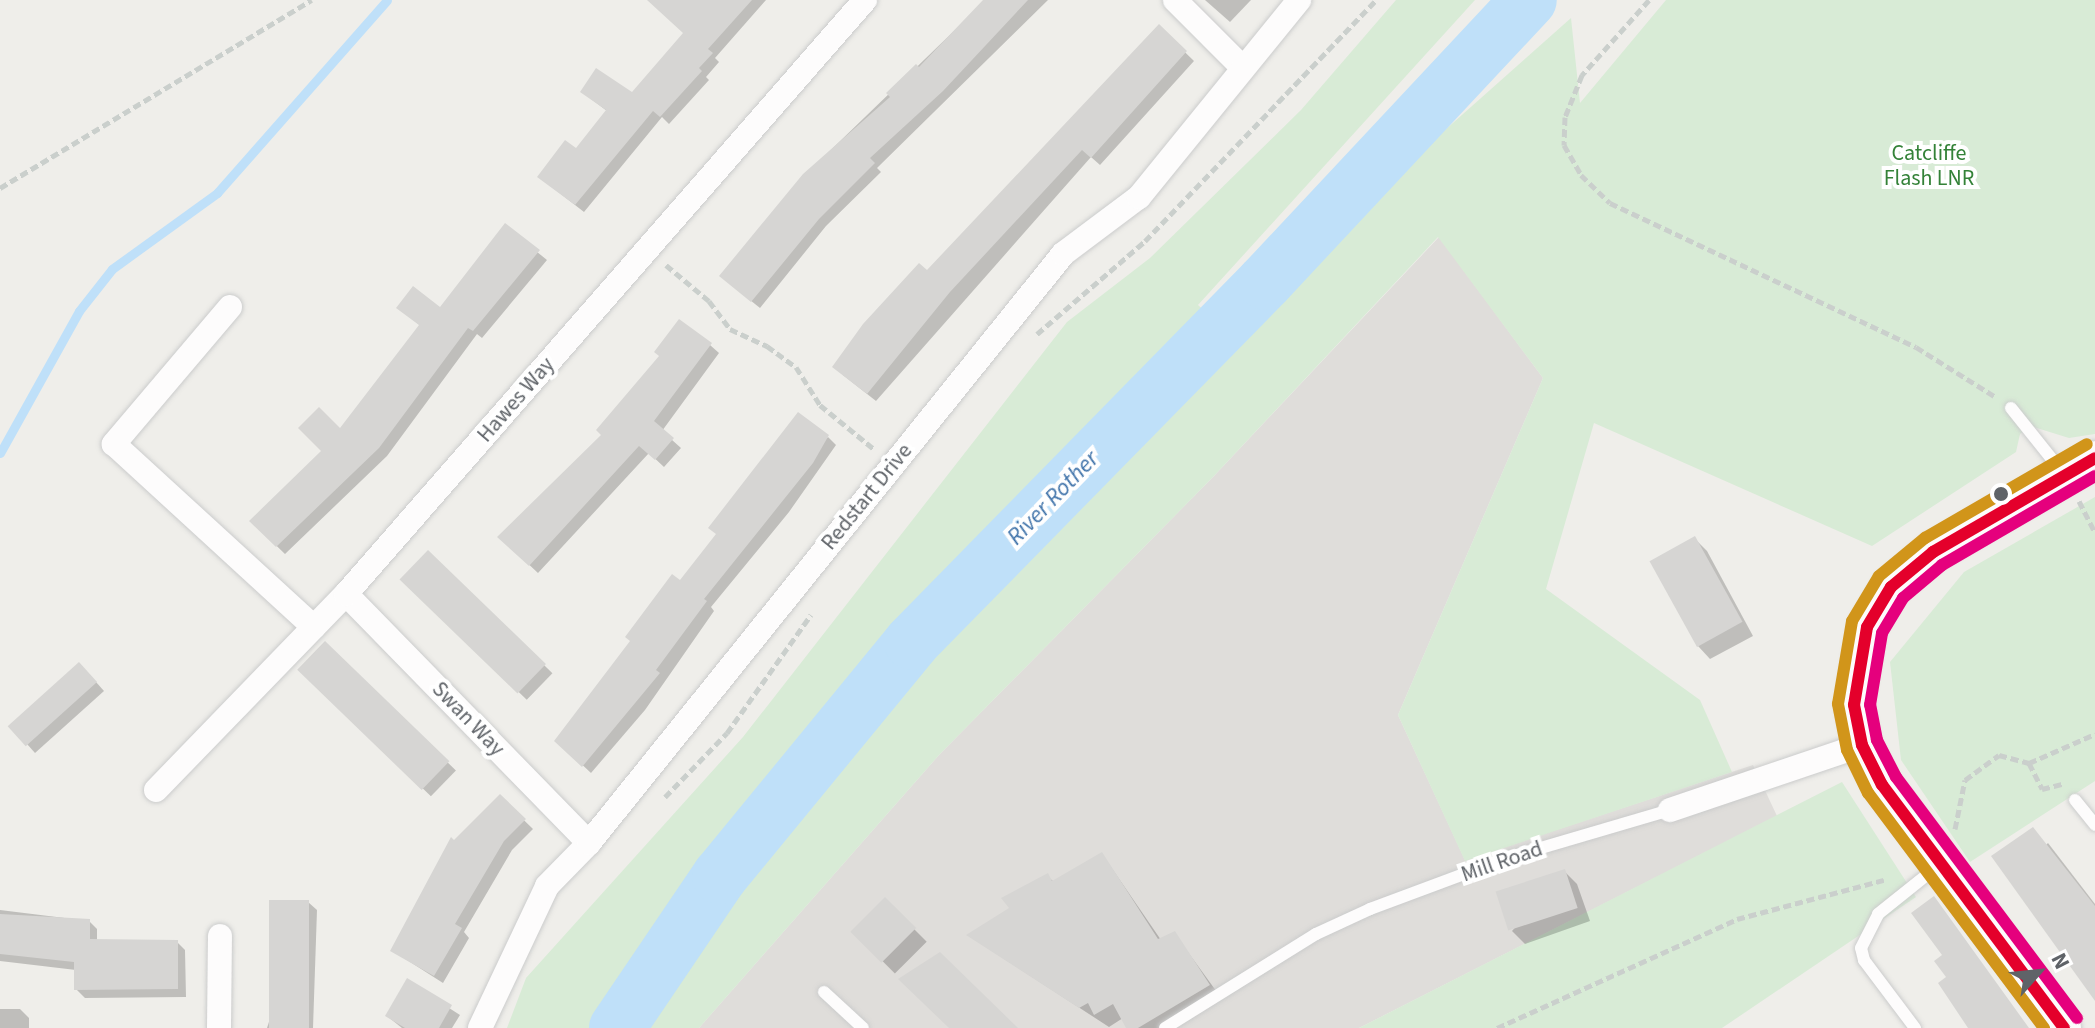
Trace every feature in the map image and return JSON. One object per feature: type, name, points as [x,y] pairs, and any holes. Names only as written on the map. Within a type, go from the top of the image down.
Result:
[{"type":"main road","points":[[2064,1028],[1882,785],[1862,745],[1854,705],[1857,669],[1867,627],[1891,587],[1933,552],[2095,458]]},
{"type":"street","name":"Hawes Way","points":[[156,790],[346,594],[865,0]]},
{"type":"street","points":[[1175,0],[1242,67]]},
{"type":"street","name":"Redstart Drive","points":[[480,1028],[547,886],[589,843],[1063,254],[1139,197],[1299,0]]},
{"type":"street","points":[[230,307],[114,444],[314,627]]},
{"type":"street","name":"Swan Way","points":[[346,594],[589,843]]},
{"type":"street","name":"Mill Road","points":[[1670,810],[1862,745]]},
{"type":"street","points":[[219,1028],[220,936]]},
{"type":"lane","points":[[2011,408],[2065,476]]},
{"type":"lane","points":[[2075,800],[2095,825]]},
{"type":"lane","name":"Mill Road","points":[[1165,1028],[1316,934],[1370,909],[1510,857],[1670,810]]},
{"type":"lane","points":[[1915,1028],[1864,960],[1861,948],[1878,914],[1940,865]]},
{"type":"lane","points":[[824,992],[863,1028]]},
{"type":"path","points":[[0,188],[312,0]]},
{"type":"path","points":[[1034,337],[1145,241],[1376,0]]},
{"type":"path","points":[[1649,0],[1582,75],[1565,117],[1564,145],[1581,175],[1610,203],[1916,347],[2011,408]]},
{"type":"path","points":[[647,249],[709,301],[730,329],[767,346],[796,367],[820,405],[894,464]]},
{"type":"path","points":[[661,800],[727,733],[815,608]]},
{"type":"path","points":[[1940,865],[1955,831],[1965,780],[1999,755],[2029,763],[2095,734]]},
{"type":"path","points":[[2029,763],[2042,789],[2061,783],[2075,800]]},
{"type":"path","points":[[1497,1028],[1737,919],[1888,879]]},
{"type":"shaded area","points":[[1439,237],[1543,378],[1398,715],[1465,860],[1753,765],[1777,816],[1359,1028],[699,1028],[939,755],[1213,477]]},
{"type":"green space","name":"Catcliffe Flash LNR","points":[[1396,0],[1475,0],[1198,305],[1241,344],[1436,138],[1571,18],[1580,103],[1666,0],[2095,0],[2095,434],[2069,438],[2030,426],[2020,434],[2016,452],[1872,546],[1594,423],[1546,589],[1700,700],[1732,772],[1465,861],[1398,715],[1543,378],[1438,237],[1213,477],[939,755],[699,1028],[507,1028],[526,978],[743,737],[1067,322],[1150,258],[1301,110]]},
{"type":"green space","points":[[2095,497],[2095,781],[1970,862],[1901,760],[1890,662],[1964,572]]},
{"type":"green space","points":[[1842,782],[1916,897],[1722,1028],[1359,1028]]},
{"type":"building","points":[[647,0],[752,0],[708,49],[713,53],[699,68],[702,71],[660,117],[653,111],[575,205],[537,177],[565,140],[576,148],[606,110],[580,92],[596,68],[632,92],[683,33]]},
{"type":"building","points":[[983,0],[1028,0],[943,91],[870,158],[875,163],[819,219],[751,302],[719,276],[803,174],[890,97],[886,93],[916,64],[919,67]]},
{"type":"building","points":[[1159,24],[1187,51],[1091,158],[1082,150],[950,292],[867,394],[832,367],[863,324],[919,263],[927,270]]},
{"type":"building","points":[[505,223],[540,250],[473,331],[468,328],[379,448],[276,547],[249,521],[321,451],[298,428],[319,407],[340,428],[419,325],[396,308],[413,286],[440,307]]},
{"type":"building","points":[[679,319],[712,343],[654,421],[674,438],[655,460],[639,446],[529,566],[497,537],[601,435],[596,430],[659,356],[654,352]]},
{"type":"building","points":[[798,412],[829,435],[813,463],[704,599],[707,601],[656,670],[660,673],[582,767],[554,741],[630,641],[625,637],[672,574],[680,580],[716,534],[708,528]]},
{"type":"building","points":[[1695,536],[1743,622],[1697,647],[1650,561]]},
{"type":"building","points":[[428,550],[546,664],[517,693],[400,579]]},
{"type":"building","points":[[325,641],[449,761],[422,790],[297,670]]},
{"type":"building","points":[[79,662],[97,682],[26,746],[8,726]]},
{"type":"building","points":[[500,794],[526,819],[504,841],[455,924],[462,928],[434,976],[390,951],[451,837],[454,840]]},
{"type":"building","points":[[2033,827],[2095,906],[2095,1001],[1991,856]]},
{"type":"building","points":[[1102,852],[1158,939],[1175,931],[1210,985],[1138,1028],[1126,1028],[1113,1004],[1094,1015],[1088,1003],[1079,1008],[966,935],[1009,908],[1001,898],[1048,873],[1052,881]]},
{"type":"building","points":[[1565,869],[1578,908],[1508,931],[1496,892]]},
{"type":"building","points":[[1934,896],[2029,1028],[1968,1028],[1938,983],[1946,977],[1934,961],[1942,955],[1911,913]]},
{"type":"building","points":[[885,897],[916,928],[881,963],[850,932]]},
{"type":"building","points":[[269,900],[309,900],[309,1028],[269,1028]]},
{"type":"building","points":[[0,914],[90,919],[90,939],[178,940],[178,989],[74,990],[74,962],[0,954]]},
{"type":"building","points":[[940,952],[1018,1028],[949,1028],[898,979]]},
{"type":"building","points":[[407,978],[452,1005],[439,1028],[405,1028],[385,1016]]},
{"type":"waterway","points":[[0,453],[79,311],[112,269],[217,193],[387,0]]},
{"type":"waterway","name":"River Rother","points":[[617,1028],[720,876],[912,642],[1265,282],[1529,0]]},
{"type":"transit line","points":[[2044,1028],[1868,793],[1847,750],[1838,704],[1852,621],[1879,576],[1925,538],[2087,444]]},
{"type":"transit line","points":[[2064,1028],[1882,785],[1862,745],[1854,705],[1867,627],[1891,587],[1933,552],[2095,458]]},
{"type":"transit line","points":[[2077,1018],[1896,777],[1877,740],[1870,705],[1882,633],[1903,598],[1942,565],[2095,476]]}]
